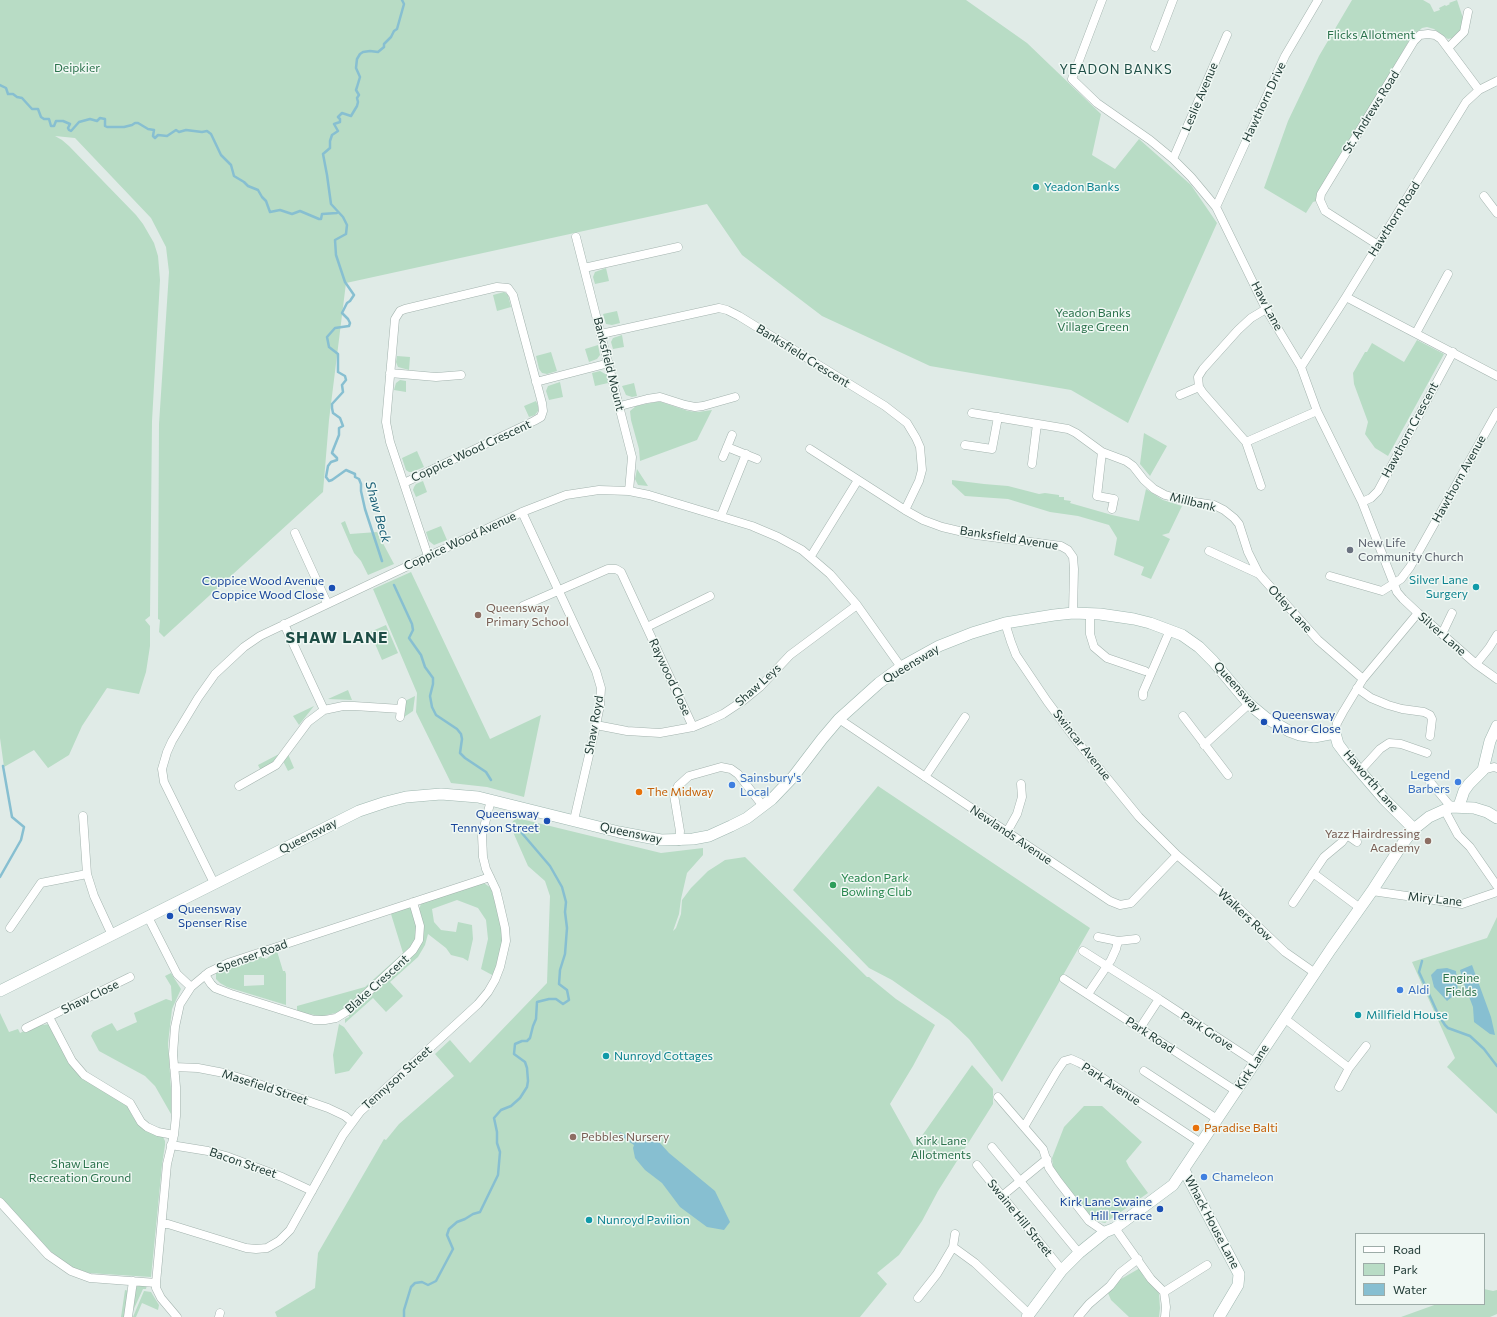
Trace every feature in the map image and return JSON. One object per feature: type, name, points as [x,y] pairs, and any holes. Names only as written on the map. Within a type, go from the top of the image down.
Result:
[{"type":"street","name":"Haw Lane","points":[[1102,0],[1072,79],[1097,103],[1150,140],[1173,159],[1192,177],[1216,207],[1266,309],[1300,367],[1317,411],[1362,502],[1377,538],[1393,584]]},
{"type":"street","points":[[1154,47],[1173,0]]},
{"type":"street","name":"Hawthorn Drive","points":[[1216,207],[1285,56],[1318,0]]},
{"type":"street","points":[[1448,48],[1464,32],[1468,12]]},
{"type":"street","name":"Leslie Avenue","points":[[1173,159],[1227,35]]},
{"type":"street","name":"St. Andrews Road","points":[[1378,245],[1325,211],[1320,200],[1321,194],[1414,41],[1420,35],[1435,35],[1448,48],[1479,90]]},
{"type":"street","name":"Hawthorn Road","points":[[1300,367],[1346,297],[1466,102],[1479,90],[1497,81]]},
{"type":"street","points":[[1484,196],[1497,213]]},
{"type":"street","name":"Banksfield Mount","points":[[576,237],[632,457],[629,491]]},
{"type":"street","points":[[584,268],[678,247]]},
{"type":"street","points":[[1416,333],[1448,274]]},
{"type":"street","name":"Coppice Wood Crescent","points":[[404,483],[538,419],[542,414],[543,408],[513,295],[508,288],[502,287],[400,311],[397,315],[394,326],[386,422],[390,442],[422,543],[428,556]]},
{"type":"street","points":[[1346,297],[1497,376]]},
{"type":"street","name":"Banksfield Crescent","points":[[601,334],[714,308],[723,308],[739,316],[884,406],[907,423],[920,447],[922,470],[919,481],[905,510]]},
{"type":"street","points":[[1261,486],[1246,442],[1203,393],[1199,387],[1198,377],[1238,330],[1251,318],[1266,309]]},
{"type":"street","name":"Hawthorn Crescent","points":[[1362,502],[1371,498],[1378,491],[1453,352]]},
{"type":"street","points":[[536,382],[609,363]]},
{"type":"street","points":[[390,373],[436,377],[461,375]]},
{"type":"street","points":[[1180,395],[1199,387]]},
{"type":"street","points":[[620,406],[660,397],[685,405],[703,406],[735,397]]},
{"type":"street","points":[[1246,442],[1317,411]]},
{"type":"street","name":"Millbank","points":[[972,412],[1068,429],[1102,452],[1126,461],[1133,466],[1144,480],[1154,489],[1165,495],[1188,501],[1214,505],[1224,510],[1239,524],[1248,552],[1259,574]]},
{"type":"street","name":"Hawthorn Avenue","points":[[1393,584],[1406,574],[1497,412]]},
{"type":"street","points":[[965,445],[992,449],[998,417]]},
{"type":"street","points":[[1032,464],[1037,424]]},
{"type":"street","points":[[724,456],[732,435]]},
{"type":"street","points":[[728,446],[756,459]]},
{"type":"street","name":"Banksfield Avenue","points":[[810,449],[923,520],[942,527],[976,535],[1061,546],[1068,550],[1073,557],[1074,569],[1073,613]]},
{"type":"street","points":[[1102,452],[1097,496],[1114,499],[1112,509]]},
{"type":"street","points":[[721,516],[746,454]]},
{"type":"street","points":[[811,556],[858,480]]},
{"type":"street","name":"Coppice Wood Avenue","points":[[214,883],[164,782],[162,769],[167,752],[186,716],[215,674],[244,647],[260,636],[522,512],[574,493],[599,490],[629,491],[649,495],[752,526],[778,537],[811,556],[830,574],[857,605],[901,667]]},
{"type":"street","name":"Shaw Royd","points":[[522,512],[596,671],[599,681],[601,696],[596,725],[574,820]]},
{"type":"street","points":[[295,533],[327,603]]},
{"type":"street","name":"Otley Lane","points":[[1209,552],[1259,574],[1318,640],[1363,679]]},
{"type":"street","name":"Raywood Close","points":[[559,590],[608,569],[616,569],[621,572],[693,727]]},
{"type":"street","points":[[1330,576],[1382,591],[1393,584]]},
{"type":"street","name":"Silver Lane","points":[[1393,584],[1403,599],[1418,613],[1476,664],[1497,679]]},
{"type":"street","points":[[523,606],[559,590]]},
{"type":"street","name":"Raywood Close","points":[[647,626],[710,596]]},
{"type":"street","name":"Shaw Leys","points":[[596,725],[627,731],[660,733],[693,727],[723,714],[744,700],[760,686],[790,655],[857,605]]},
{"type":"street","name":"Queensway","points":[[0,991],[359,811],[386,802],[441,794],[466,796],[491,800],[651,839],[679,841],[719,832],[747,818],[763,806],[793,777],[839,719],[879,682],[929,651],[956,638],[1005,623],[1037,617],[1073,613],[1134,619],[1150,623],[1170,630],[1193,643],[1213,661],[1249,704],[1266,718],[1289,731],[1300,735],[1314,737],[1335,733]]},
{"type":"street","points":[[1335,733],[1337,723],[1363,679],[1418,613]]},
{"type":"street","points":[[1442,634],[1452,613]]},
{"type":"street","points":[[1090,614],[1090,634],[1094,647],[1108,658],[1145,671]]},
{"type":"street","name":"Swincar Avenue","points":[[1005,623],[1010,642],[1016,655],[1076,740],[1139,817],[1177,855]]},
{"type":"street","points":[[284,624],[324,710]]},
{"type":"street","points":[[1143,696],[1143,692],[1170,630]]},
{"type":"street","points":[[1476,664],[1497,635]]},
{"type":"street","points":[[1357,688],[1371,698],[1388,705],[1424,712],[1430,715],[1432,719],[1430,736]]},
{"type":"street","points":[[1204,745],[1249,704]]},
{"type":"street","points":[[239,786],[276,764],[308,722],[324,710],[343,706],[354,706],[401,710]]},
{"type":"street","points":[[1182,716],[1228,775]]},
{"type":"street","points":[[925,777],[964,717]]},
{"type":"street","name":"Newlands Avenue","points":[[839,719],[1110,901],[1120,905],[1131,903],[1177,855]]},
{"type":"street","points":[[1483,770],[1490,741],[1497,726]]},
{"type":"street","name":"Haworth Lane","points":[[1335,733],[1338,744],[1360,771],[1384,799],[1414,829]]},
{"type":"street","points":[[1360,771],[1380,749],[1389,743],[1401,744],[1427,754]]},
{"type":"street","points":[[679,841],[680,831],[674,795],[678,786],[689,776],[721,767],[730,768],[738,774],[763,806]]},
{"type":"street","points":[[1451,807],[1469,784],[1483,770],[1494,767],[1497,768]]},
{"type":"street","points":[[1427,778],[1451,807],[1458,835],[1470,847],[1497,886]]},
{"type":"street","points":[[1007,832],[1018,814],[1022,797],[1021,784]]},
{"type":"street","name":"Tennyson Street","points":[[162,1224],[168,1224],[246,1248],[267,1248],[279,1242],[290,1230],[343,1135],[352,1122],[371,1100],[478,1004],[492,986],[502,962],[505,950],[506,933],[500,902],[483,857],[482,834],[491,800]]},
{"type":"street","points":[[1451,807],[1474,808],[1487,812],[1497,818]]},
{"type":"street","name":"Kirk Lane","points":[[1028,1316],[1062,1270],[1079,1253],[1167,1190],[1184,1170],[1284,1018],[1372,891],[1403,842],[1414,829],[1429,817],[1451,807]]},
{"type":"street","points":[[83,816],[87,874],[94,896],[112,935]]},
{"type":"street","points":[[1293,903],[1324,857],[1342,842],[1347,835],[1357,842]]},
{"type":"street","name":"Walkers Row","points":[[1177,855],[1228,898],[1285,952],[1315,973]]},
{"type":"street","points":[[1313,873],[1360,908]]},
{"type":"street","points":[[10,928],[41,882],[87,874]]},
{"type":"street","name":"Spenser Road","points":[[156,1283],[167,1164],[174,1135],[177,1102],[174,1067],[174,1038],[177,1014],[180,1004],[191,987],[205,975],[228,963],[490,877]]},
{"type":"street","name":"Miry Lane","points":[[1372,891],[1462,904],[1497,892]]},
{"type":"street","name":"Blake Crescent","points":[[205,975],[211,984],[216,988],[231,994],[314,1020],[336,1018],[349,1010],[413,950],[419,940],[420,926],[413,902]]},
{"type":"street","points":[[148,917],[177,974],[191,987]]},
{"type":"street","points":[[1098,937],[1118,941],[1136,939]]},
{"type":"street","points":[[1088,994],[1107,966],[1116,949],[1118,941]]},
{"type":"street","name":"Park Grove","points":[[1083,951],[1255,1062]]},
{"type":"street","name":"Shaw Close","points":[[26,1028],[130,977]]},
{"type":"street","name":"Park Road","points":[[1064,979],[1236,1091]]},
{"type":"street","points":[[1140,1028],[1159,999]]},
{"type":"street","name":"Shaw Close","points":[[49,1017],[72,1061],[84,1075],[130,1103],[141,1122],[147,1127],[158,1132],[174,1135]]},
{"type":"street","points":[[1284,1018],[1349,1068]]},
{"type":"street","points":[[1339,1087],[1349,1068],[1366,1046]]},
{"type":"street","name":"Park Avenue","points":[[1024,1127],[1057,1071],[1064,1061],[1071,1058],[1201,1143]]},
{"type":"street","name":"Masefield Street","points":[[174,1067],[198,1068],[224,1073],[247,1080],[328,1108],[345,1116],[352,1122]]},
{"type":"street","points":[[1144,1071],[1217,1119]]},
{"type":"street","points":[[998,1097],[1043,1149],[1049,1168],[1089,1221],[1110,1230],[1138,1259],[1151,1279],[1164,1292],[1166,1307],[1165,1317]]},
{"type":"street","name":"Bacon Street","points":[[171,1145],[208,1151],[226,1156],[282,1177],[312,1191]]},
{"type":"street","points":[[992,1147],[1079,1253]]},
{"type":"street","points":[[1002,1196],[1047,1159]]},
{"type":"street","name":"Swaine Hill Street","points":[[976,1165],[1062,1270]]},
{"type":"street","name":"Whack House Lane","points":[[1184,1170],[1239,1274],[1238,1285],[1218,1317]]},
{"type":"street","points":[[0,1202],[48,1255],[65,1268],[78,1275],[90,1278],[156,1283],[156,1288],[161,1298],[177,1317]]},
{"type":"street","points":[[918,1298],[937,1274],[953,1247],[955,1234]]},
{"type":"street","points":[[953,1247],[975,1263],[1028,1316]]},
{"type":"street","points":[[1078,1317],[1089,1304],[1110,1286],[1120,1273],[1138,1259]]},
{"type":"street","points":[[1164,1292],[1207,1265]]},
{"type":"street","points":[[128,1317],[133,1281]]},
{"type":"green space","points":[[0,0],[966,0],[1027,43],[1101,114],[1092,155],[1115,169],[1139,139],[1191,185],[1217,223],[1128,423],[1071,390],[930,366],[822,316],[742,255],[707,204],[346,283],[329,420],[323,492],[164,637],[159,632],[160,620],[158,619],[159,424],[169,272],[166,247],[151,218],[75,138],[55,136],[69,146],[136,215],[154,243],[158,256],[160,280],[152,421],[150,616],[145,620],[150,626],[150,646],[146,672],[139,694],[107,688],[82,726],[69,755],[48,768],[34,750],[4,767],[0,738]]},
{"type":"green space","name":"Flicks Allotment","points":[[1352,0],[1423,0],[1430,4],[1434,12],[1440,10],[1439,8],[1457,0],[1463,18],[1461,30],[1452,38],[1448,39],[1434,29],[1427,27],[1422,28],[1410,39],[1324,188],[1320,200],[1313,202],[1306,213],[1264,188],[1288,121],[1319,56]]},
{"type":"green space","points":[[606,268],[609,281],[595,284],[593,277],[595,272]]},
{"type":"green space","points":[[504,292],[508,295],[511,307],[497,311],[493,295]]},
{"type":"green space","points":[[617,311],[620,323],[612,325],[606,324],[603,314]]},
{"type":"green space","points":[[622,335],[624,347],[613,349],[611,342],[613,338]]},
{"type":"green space","points":[[1417,340],[1444,354],[1388,456],[1375,448],[1365,434],[1368,422],[1354,384],[1353,373],[1372,343],[1404,362]]},
{"type":"green space","points":[[598,345],[600,355],[597,359],[589,362],[585,349]]},
{"type":"green space","points":[[551,352],[557,371],[547,374],[542,373],[539,369],[536,356]]},
{"type":"green space","points":[[397,356],[410,357],[409,370],[398,367],[396,362]]},
{"type":"green space","points":[[600,371],[607,375],[608,383],[595,386],[592,373]]},
{"type":"green space","points":[[400,380],[406,381],[406,392],[394,390],[396,383]]},
{"type":"green space","points":[[560,382],[563,397],[549,400],[546,391],[548,386]]},
{"type":"green space","points":[[634,383],[637,396],[632,397],[626,395],[622,386]]},
{"type":"green space","points":[[536,401],[538,411],[535,415],[529,417],[524,406]]},
{"type":"green space","points":[[661,402],[688,411],[698,412],[712,410],[697,440],[640,461],[639,449],[630,411],[636,406]]},
{"type":"green space","points":[[1144,433],[1167,446],[1150,476],[1140,464]]},
{"type":"green space","points":[[417,451],[424,467],[409,472],[406,470],[402,458]]},
{"type":"green space","points":[[637,469],[648,486],[638,485],[635,479]]},
{"type":"green space","points":[[952,480],[1008,486],[1039,494],[1045,493],[1059,495],[1059,497],[1064,497],[1064,500],[1071,501],[1070,503],[1139,521],[1146,489],[1163,500],[1182,506],[1169,533],[1162,535],[1170,539],[1151,579],[1141,575],[1144,567],[1114,555],[1117,538],[1109,525],[1078,516],[1050,512],[1008,499],[965,496],[952,484]]},
{"type":"green space","points":[[423,481],[427,492],[416,497],[413,490],[414,487],[416,484]]},
{"type":"green space","points":[[345,521],[350,534],[377,532],[394,564],[368,575],[361,561],[354,553],[341,523]]},
{"type":"green space","points":[[441,526],[447,540],[434,545],[429,541],[426,532]]},
{"type":"green space","points":[[411,572],[490,739],[541,715],[524,797],[487,787],[451,783],[416,712],[417,693],[373,589]]},
{"type":"green space","points":[[386,625],[398,653],[382,660],[370,632]]},
{"type":"green space","points":[[348,690],[352,700],[328,699]]},
{"type":"green space","points":[[415,696],[413,711],[404,717],[405,701]]},
{"type":"green space","points":[[314,706],[299,725],[293,716]]},
{"type":"green space","points":[[281,753],[276,760],[261,771],[258,765]]},
{"type":"green space","points":[[288,754],[294,768],[288,771],[283,761]]},
{"type":"green space","points":[[878,786],[1090,928],[1002,1082],[969,1039],[949,1020],[892,980],[869,968],[793,890]]},
{"type":"green space","name":"Kirk Lane Allotments","points":[[517,818],[661,853],[703,848],[703,855],[687,873],[679,914],[673,931],[676,928],[681,914],[682,900],[691,888],[708,871],[725,860],[745,857],[867,977],[869,977],[896,999],[935,1025],[890,1104],[914,1147],[972,1065],[993,1089],[993,1104],[938,1191],[922,1221],[899,1255],[877,1273],[887,1284],[860,1317],[277,1317],[275,1312],[315,1288],[318,1253],[384,1139],[386,1140],[399,1124],[454,1076],[435,1054],[450,1040],[470,1063],[547,983],[550,896],[545,881],[528,866],[513,832],[509,832],[513,821]]},
{"type":"green space","points":[[484,883],[491,888],[503,927],[503,940],[494,976],[481,969],[488,939],[486,920],[478,908],[457,900],[432,909],[434,922],[441,930],[456,932],[458,922],[472,925],[473,939],[468,961],[451,955],[446,948],[428,934],[425,945],[418,957],[390,982],[403,996],[386,1012],[373,998],[345,1023],[345,1019],[349,1017],[349,1014],[415,953],[421,916],[419,909],[421,904],[424,901]]},
{"type":"green space","points":[[408,907],[413,910],[416,919],[417,934],[410,950],[340,1012],[322,1016],[297,1011],[297,1006],[365,987],[403,953],[391,914],[393,911]]},
{"type":"green space","name":"Engine Fields","points":[[1497,917],[1497,1114],[1447,1067],[1455,1058],[1412,962],[1487,938]]},
{"type":"green space","points":[[277,951],[283,971],[285,971],[286,974],[286,1005],[227,987],[216,979],[216,973],[221,969],[261,956],[266,959]],"holes":[[[244,975],[264,975],[264,985],[244,986]]]},
{"type":"green space","points":[[171,973],[181,989],[172,1009],[168,1043],[171,1114],[155,1086],[145,1076],[99,1051],[91,1036],[93,1032],[112,1023],[117,1031],[137,1022],[134,1013],[166,999],[172,1001],[171,986],[165,976]]},
{"type":"green space","name":"Shaw Lane Recreation Ground","points":[[0,1013],[9,1032],[18,1029],[20,1033],[34,1026],[50,1024],[71,1066],[82,1077],[127,1105],[138,1123],[163,1137],[165,1145],[151,1277],[89,1273],[70,1267],[49,1250],[0,1197]]},
{"type":"green space","points":[[339,1024],[344,1027],[363,1053],[349,1071],[335,1074],[333,1055]]},
{"type":"green space","points":[[1084,1106],[1102,1106],[1142,1142],[1126,1161],[1148,1193],[1105,1223],[1092,1220],[1057,1176],[1053,1167],[1052,1158],[1064,1127]]},
{"type":"green space","points":[[1140,1268],[1144,1277],[1159,1294],[1159,1317],[1129,1317],[1111,1300],[1108,1293],[1121,1279]]},
{"type":"green space","points":[[138,1285],[147,1285],[146,1289],[143,1289],[132,1313],[136,1288]]},
{"type":"green space","points":[[1485,1289],[1493,1291],[1497,1290],[1497,1314],[1490,1317],[1401,1317],[1434,1305],[1485,1305]]},
{"type":"green space","points":[[125,1290],[129,1291],[124,1317],[121,1317]]},
{"type":"green space","points":[[144,1291],[151,1292],[159,1305],[158,1310],[142,1303],[136,1317],[133,1317]]},
{"type":"water","points":[[1472,965],[1491,1017],[1495,1035],[1490,1034],[1474,1022],[1473,1007],[1460,970]]},
{"type":"water","points":[[1447,968],[1456,971],[1458,992],[1447,1001],[1434,987],[1431,975],[1437,969]]},
{"type":"water","points":[[620,1132],[637,1141],[648,1140],[660,1143],[669,1153],[715,1191],[730,1222],[724,1230],[707,1227],[680,1207],[662,1183],[645,1170],[635,1158],[633,1148],[634,1145],[619,1135]]},
{"type":"waterway","name":"Shaw Beck","points":[[382,561],[365,509],[359,479],[355,477],[355,474],[346,470],[332,480],[329,481],[326,477],[328,466],[331,462],[337,460],[332,453],[339,435],[339,428],[343,426],[340,418],[333,413],[332,404],[343,392],[342,385],[346,380],[345,376],[338,372],[338,354],[329,347],[327,337],[335,328],[349,326],[350,323],[348,319],[342,313],[347,303],[354,295],[345,282],[336,255],[335,240],[346,234],[347,225],[343,217],[331,204],[323,154],[330,148],[332,135],[338,131],[334,124],[340,122],[338,117],[342,113],[351,116],[357,106],[357,98],[359,95],[356,90],[360,77],[356,68],[357,59],[363,52],[378,52],[384,47],[384,44],[397,29],[404,4],[402,0]]},
{"type":"waterway","points":[[0,85],[6,88],[8,94],[13,94],[22,98],[32,109],[38,109],[41,117],[44,119],[49,119],[51,126],[54,126],[56,121],[63,121],[70,124],[68,128],[71,131],[79,122],[90,119],[97,121],[100,118],[105,119],[105,126],[107,127],[124,127],[138,123],[148,129],[154,130],[153,136],[155,138],[158,135],[167,136],[176,130],[179,132],[186,130],[202,132],[207,131],[211,134],[221,155],[231,165],[234,176],[248,186],[258,190],[266,201],[270,212],[280,210],[292,214],[300,211],[319,219],[321,219],[322,214],[337,213]]},
{"type":"waterway","name":"Shaw Beck","points":[[394,585],[412,624],[413,630],[409,638],[421,655],[425,667],[433,678],[430,696],[432,707],[436,715],[457,729],[461,734],[462,739],[460,753],[486,772],[491,780]]},
{"type":"waterway","points":[[0,877],[21,840],[24,827],[12,817],[3,766]]},
{"type":"waterway","points":[[404,1317],[404,1310],[411,1287],[415,1283],[422,1282],[428,1285],[436,1281],[453,1249],[447,1235],[449,1229],[457,1222],[480,1212],[498,1175],[500,1152],[497,1143],[497,1132],[494,1118],[501,1110],[511,1106],[520,1098],[527,1087],[528,1081],[525,1062],[514,1054],[515,1044],[522,1041],[527,1041],[530,1038],[536,1019],[537,1002],[556,999],[563,1004],[569,1000],[567,990],[559,984],[560,970],[565,954],[567,928],[565,912],[566,902],[562,887],[550,866],[515,825]]},
{"type":"waterway","points":[[1422,961],[1419,972],[1438,1014],[1445,1025],[1448,1028],[1470,1036],[1484,1049],[1497,1066]]},
{"type":"place","name":"Yeadon Banks","points":[[1036,187]]},
{"type":"place","name":"New Life Community Church","points":[[1350,550]]},
{"type":"place","name":"Silver Lane Surgery","points":[[1476,587]]},
{"type":"place","name":"Coppice Wood Avenue Coppice Wood Close","points":[[332,588]]},
{"type":"place","name":"Queensway Primary School","points":[[478,615]]},
{"type":"place","name":"Queensway Manor Close","points":[[1264,722]]},
{"type":"place","name":"Legend Barbers","points":[[1458,782]]},
{"type":"place","name":"Sainsbury's Local","points":[[732,785]]},
{"type":"place","name":"The Midway","points":[[639,792]]},
{"type":"place","name":"Queensway Tennyson Street","points":[[547,821]]},
{"type":"place","name":"Yazz Hairdressing Academy","points":[[1428,841]]},
{"type":"place","name":"Yeadon Park Bowling Club","points":[[833,885]]},
{"type":"place","name":"Queensway Spenser Rise","points":[[170,916]]},
{"type":"place","name":"Aldi","points":[[1400,990]]},
{"type":"place","name":"Millfield House","points":[[1358,1015]]},
{"type":"place","name":"Nunroyd Cottages","points":[[606,1056]]},
{"type":"place","name":"Paradise Balti","points":[[1196,1128]]},
{"type":"place","name":"Pebbles Nursery","points":[[573,1137]]},
{"type":"place","name":"Chameleon","points":[[1204,1177]]},
{"type":"place","name":"Kirk Lane Swaine Hill Terrace","points":[[1160,1209]]},
{"type":"place","name":"Nunroyd Pavilion","points":[[589,1220]]},
{"type":"district","name":"YEADON BANKS","points":[[1116,70]]},
{"type":"district","name":"SHAW LANE","points":[[337,638]]},
{"type":"park label","name":"Deipkier","points":[[77,68]]},
{"type":"park label","name":"Yeadon Banks Village Green","points":[[1093,320]]}]
